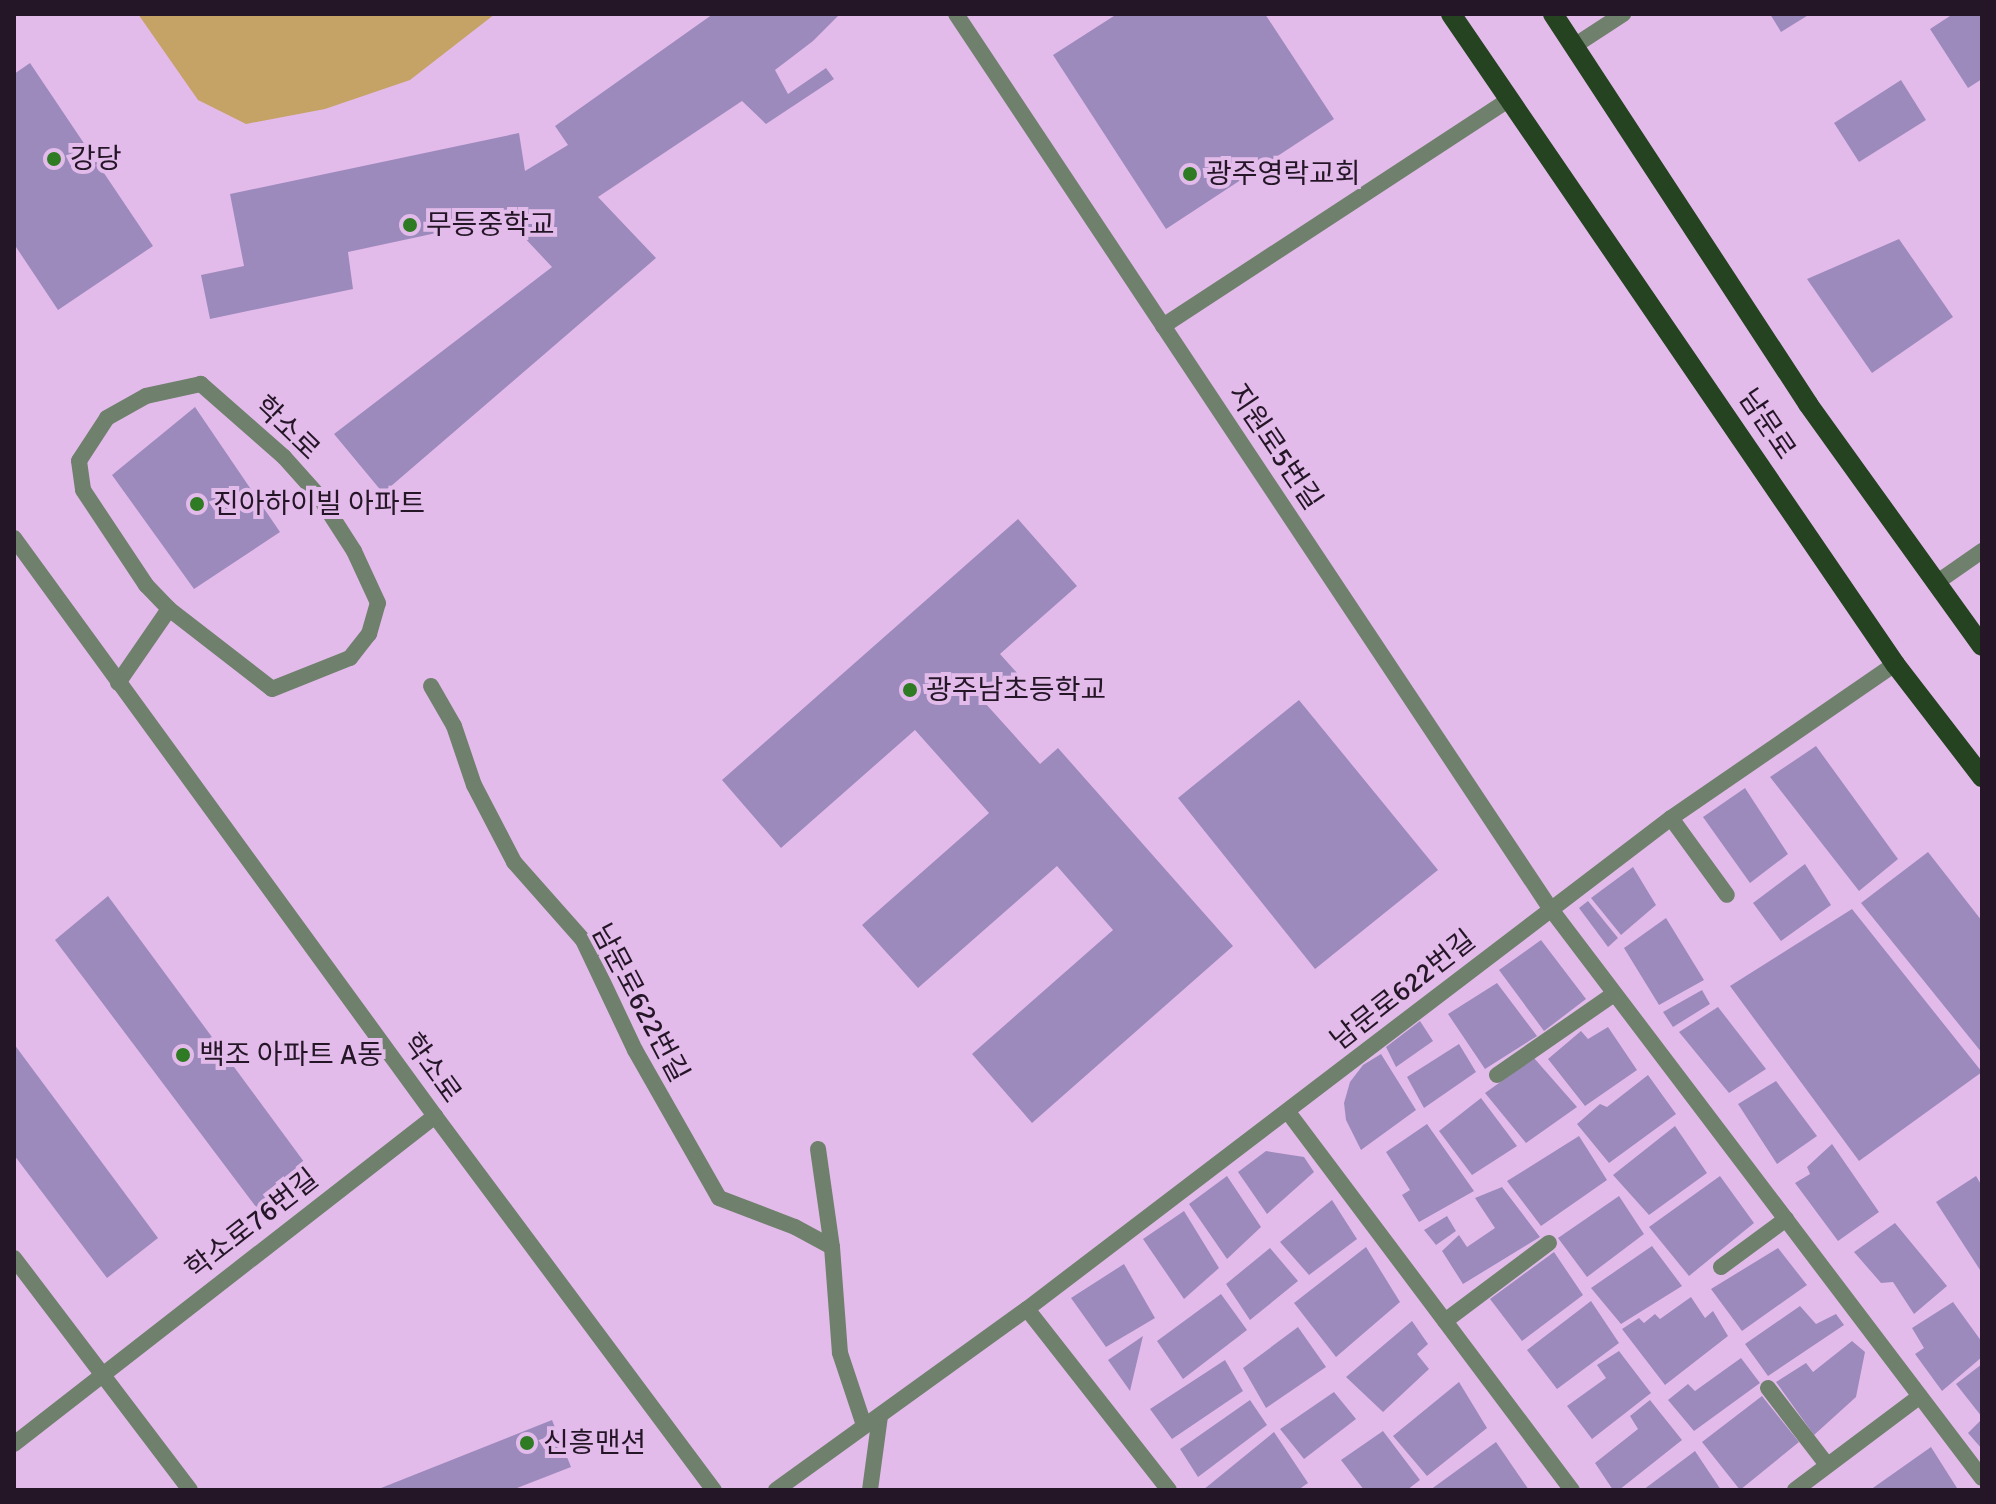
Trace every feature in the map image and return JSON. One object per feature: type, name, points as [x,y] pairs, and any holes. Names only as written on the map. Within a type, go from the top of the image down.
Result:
[{"type":"main road","name":"남문로","points":[[1451,14],[1895,664],[1982,777]]},
{"type":"main road","name":"남문로","points":[[1553,14],[1808,404],[1982,646]]},
{"type":"street","name":"지원로5번길","points":[[956,14],[1550,908]]},
{"type":"street","points":[[1574,46],[1623,14]]},
{"type":"street","points":[[1163,326],[1508,100]]},
{"type":"street","name":"학소로","points":[[201,384],[284,457],[318,495],[354,551],[378,603],[369,634],[350,658],[272,689],[169,609],[146,585],[83,490],[79,461],[107,418],[146,396],[201,384]]},
{"type":"street","name":"학소로","points":[[14,538],[707,1488]]},
{"type":"street","points":[[1936,583],[1982,551]]},
{"type":"street","points":[[118,683],[169,609]]},
{"type":"street","name":"남문로622번길","points":[[776,1490],[1027,1309],[1671,818],[1895,664]]},
{"type":"street","name":"남문로622번길","points":[[431,686],[454,726],[474,785],[514,862],[583,940],[635,1050],[719,1198],[795,1227],[832,1247]]},
{"type":"street","points":[[1671,818],[1727,895]]},
{"type":"street","points":[[1550,908],[1982,1478]]},
{"type":"street","points":[[1497,1075],[1614,994]]},
{"type":"street","points":[[1288,1112],[1572,1490]]},
{"type":"street","name":"학소로76번길","points":[[14,1444],[100,1373],[435,1116]]},
{"type":"street","points":[[818,1149],[832,1247],[840,1353],[864,1425]]},
{"type":"street","points":[[1721,1267],[1786,1219]]},
{"type":"street","points":[[1445,1321],[1549,1243]]},
{"type":"street","points":[[14,1258],[190,1490]]},
{"type":"street","points":[[1027,1309],[1169,1490]]},
{"type":"street","points":[[1768,1388],[1827,1465]]},
{"type":"street","points":[[1795,1490],[1920,1396]]},
{"type":"street","points":[[870,1490],[880,1416]]},
{"type":"shaded area","points":[[138,14],[495,14],[410,80],[325,109],[246,124],[198,100]]},
{"type":"building","points":[[713,14],[840,14],[813,41],[775,70],[788,94],[826,68],[834,79],[766,124],[742,101],[598,197],[656,258],[383,493],[334,434],[552,267],[506,218],[348,252],[353,289],[210,319],[201,275],[244,266],[230,194],[519,133],[525,171],[568,145],[555,126]]},
{"type":"building","name":"광주영락교회","points":[[1117,14],[1265,14],[1334,119],[1166,229],[1053,55]]},
{"type":"building","points":[[1770,14],[1810,14],[1781,32]]},
{"type":"building","points":[[1953,14],[1982,14],[1982,79],[1968,88],[1930,29]]},
{"type":"building","name":"강당","points":[[30,63],[153,246],[58,310],[14,244],[14,74]]},
{"type":"building","points":[[1901,80],[1926,120],[1859,162],[1834,123]]},
{"type":"building","points":[[1899,239],[1953,317],[1872,373],[1807,279]]},
{"type":"building","name":"진아하이빌 아파트","points":[[195,407],[280,532],[194,589],[112,475]]},
{"type":"building","points":[[1018,519],[1077,586],[1000,654],[1018,674],[985,703],[1040,764],[1058,748],[1233,946],[1032,1123],[972,1054],[1113,930],[1057,866],[918,988],[862,925],[989,813],[915,730],[781,848],[722,780]]},
{"type":"building","points":[[1299,700],[1438,870],[1315,969],[1178,798]]},
{"type":"building","points":[[1816,746],[1898,859],[1859,891],[1770,777]]},
{"type":"building","points":[[1745,788],[1788,854],[1750,883],[1703,817]]},
{"type":"building","points":[[1928,852],[1982,921],[1982,1053],[1861,903]]},
{"type":"building","points":[[1805,864],[1831,905],[1781,941],[1753,903]]},
{"type":"building","points":[[1633,867],[1656,905],[1621,935],[1591,898]]},
{"type":"building","name":"백조 아파트 A동","points":[[108,896],[310,1170],[259,1211],[55,940]]},
{"type":"building","points":[[1588,901],[1618,938],[1608,947],[1579,908]]},
{"type":"building","points":[[1852,909],[1982,1072],[1859,1161],[1730,986]]},
{"type":"building","points":[[1666,918],[1704,980],[1659,1005],[1624,948]]},
{"type":"building","points":[[1541,940],[1586,999],[1544,1031],[1499,970]]},
{"type":"building","points":[[1497,983],[1537,1036],[1485,1069],[1448,1014]]},
{"type":"building","points":[[1702,990],[1710,1004],[1673,1027],[1663,1012]]},
{"type":"building","points":[[1718,1007],[1766,1069],[1729,1093],[1679,1032]]},
{"type":"building","points":[[1420,1021],[1433,1041],[1396,1067],[1386,1047]]},
{"type":"building","points":[[1608,1027],[1637,1070],[1585,1106],[1548,1059],[1581,1031],[1588,1039]]},
{"type":"building","points":[[14,1044],[158,1238],[107,1278],[14,1155]]},
{"type":"building","points":[[1459,1044],[1476,1072],[1424,1108],[1407,1077]]},
{"type":"building","points":[[1381,1054],[1416,1110],[1361,1150],[1346,1120],[1344,1103],[1350,1082],[1363,1065]]},
{"type":"building","points":[[1534,1058],[1577,1107],[1526,1143],[1485,1093]]},
{"type":"building","points":[[1648,1075],[1676,1114],[1609,1163],[1577,1124],[1600,1104],[1607,1107]]},
{"type":"building","points":[[1776,1081],[1817,1136],[1777,1164],[1738,1104]]},
{"type":"building","points":[[1481,1098],[1517,1146],[1472,1175],[1439,1131]]},
{"type":"building","points":[[1427,1124],[1474,1191],[1419,1222],[1402,1195],[1410,1190],[1386,1152]]},
{"type":"building","points":[[1675,1126],[1707,1173],[1649,1215],[1613,1175]]},
{"type":"building","points":[[1579,1136],[1607,1180],[1541,1226],[1507,1181]]},
{"type":"building","points":[[1832,1144],[1879,1212],[1838,1241],[1795,1183],[1810,1174],[1807,1167]]},
{"type":"building","points":[[1266,1151],[1304,1157],[1314,1172],[1267,1214],[1238,1172]]},
{"type":"building","points":[[1227,1176],[1261,1227],[1227,1259],[1189,1204]]},
{"type":"building","points":[[1720,1176],[1754,1223],[1689,1276],[1649,1227]]},
{"type":"building","points":[[1976,1176],[1982,1186],[1982,1273],[1936,1202]]},
{"type":"building","points":[[1502,1187],[1540,1237],[1463,1284],[1442,1251],[1459,1235],[1467,1247],[1495,1228],[1475,1198]]},
{"type":"building","points":[[1619,1196],[1644,1234],[1587,1277],[1558,1238]]},
{"type":"building","points":[[1332,1200],[1357,1239],[1309,1275],[1280,1242]]},
{"type":"building","points":[[1184,1211],[1219,1268],[1184,1299],[1143,1239]]},
{"type":"building","points":[[1447,1216],[1456,1231],[1436,1245],[1424,1230]]},
{"type":"building","points":[[1895,1223],[1947,1286],[1914,1314],[1893,1282],[1881,1283],[1854,1252]]},
{"type":"building","points":[[1652,1246],[1682,1286],[1621,1324],[1591,1288]]},
{"type":"building","points":[[1366,1247],[1400,1302],[1336,1357],[1294,1303]]},
{"type":"building","points":[[1270,1248],[1298,1281],[1250,1320],[1226,1284]]},
{"type":"building","points":[[1778,1248],[1807,1285],[1742,1331],[1711,1289]]},
{"type":"building","points":[[1554,1252],[1583,1295],[1522,1341],[1490,1299]]},
{"type":"building","points":[[1124,1264],[1155,1318],[1106,1347],[1071,1298]]},
{"type":"building","points":[[1221,1294],[1247,1330],[1183,1379],[1157,1341]]},
{"type":"building","points":[[1691,1297],[1705,1318],[1713,1311],[1728,1336],[1665,1385],[1622,1329],[1639,1318],[1644,1323],[1655,1314],[1660,1319]]},
{"type":"building","points":[[1591,1301],[1619,1343],[1557,1389],[1527,1350]]},
{"type":"building","points":[[1953,1302],[1982,1342],[1982,1357],[1942,1391],[1915,1354],[1924,1348],[1912,1328]]},
{"type":"building","points":[[1800,1306],[1816,1324],[1836,1314],[1844,1325],[1768,1376],[1745,1344]]},
{"type":"building","points":[[1412,1321],[1428,1344],[1417,1354],[1429,1369],[1383,1412],[1346,1377]]},
{"type":"building","points":[[1298,1327],[1326,1367],[1266,1408],[1243,1368]]},
{"type":"building","points":[[1143,1336],[1130,1391],[1108,1360]]},
{"type":"building","points":[[1852,1341],[1865,1352],[1856,1397],[1814,1435],[1776,1382],[1806,1363],[1813,1372]]},
{"type":"building","points":[[1619,1351],[1651,1393],[1592,1439],[1567,1406],[1606,1378],[1597,1365]]},
{"type":"building","points":[[1741,1358],[1760,1383],[1694,1431],[1668,1400],[1688,1384],[1695,1391]]},
{"type":"building","points":[[1225,1360],[1243,1391],[1172,1439],[1150,1409]]},
{"type":"building","points":[[1982,1364],[1982,1417],[1956,1384]]},
{"type":"building","points":[[1459,1382],[1487,1428],[1427,1476],[1393,1436]]},
{"type":"building","points":[[1334,1392],[1356,1419],[1304,1459],[1280,1429]]},
{"type":"building","points":[[1762,1396],[1799,1442],[1740,1490],[1702,1442]]},
{"type":"building","points":[[1250,1400],[1267,1425],[1198,1477],[1180,1449]]},
{"type":"building","points":[[1650,1400],[1682,1440],[1619,1490],[1613,1490],[1595,1463],[1638,1429],[1630,1416]]},
{"type":"building","points":[[1982,1419],[1982,1449],[1968,1433]]},
{"type":"building","name":"신흥맨션","points":[[552,1420],[571,1467],[512,1490],[376,1490]]},
{"type":"building","points":[[1383,1431],[1420,1480],[1407,1490],[1364,1490],[1341,1460]]},
{"type":"building","points":[[1274,1432],[1308,1483],[1298,1490],[1203,1490]]},
{"type":"building","points":[[1496,1442],[1529,1490],[1430,1490]]},
{"type":"building","points":[[1931,1447],[1957,1488],[1870,1490]]},
{"type":"building","points":[[1695,1451],[1721,1490],[1643,1490]]},
{"type":"place","name":"강당","points":[[54,159]]},
{"type":"place","name":"광주영락교회","points":[[1190,174]]},
{"type":"place","name":"무등중학교","points":[[410,225]]},
{"type":"place","name":"진아하이빌 아파트","points":[[197,504]]},
{"type":"place","name":"광주남초등학교","points":[[910,690]]},
{"type":"place","name":"백조 아파트 A동","points":[[183,1055]]},
{"type":"place","name":"신흥맨션","points":[[527,1443]]}]
